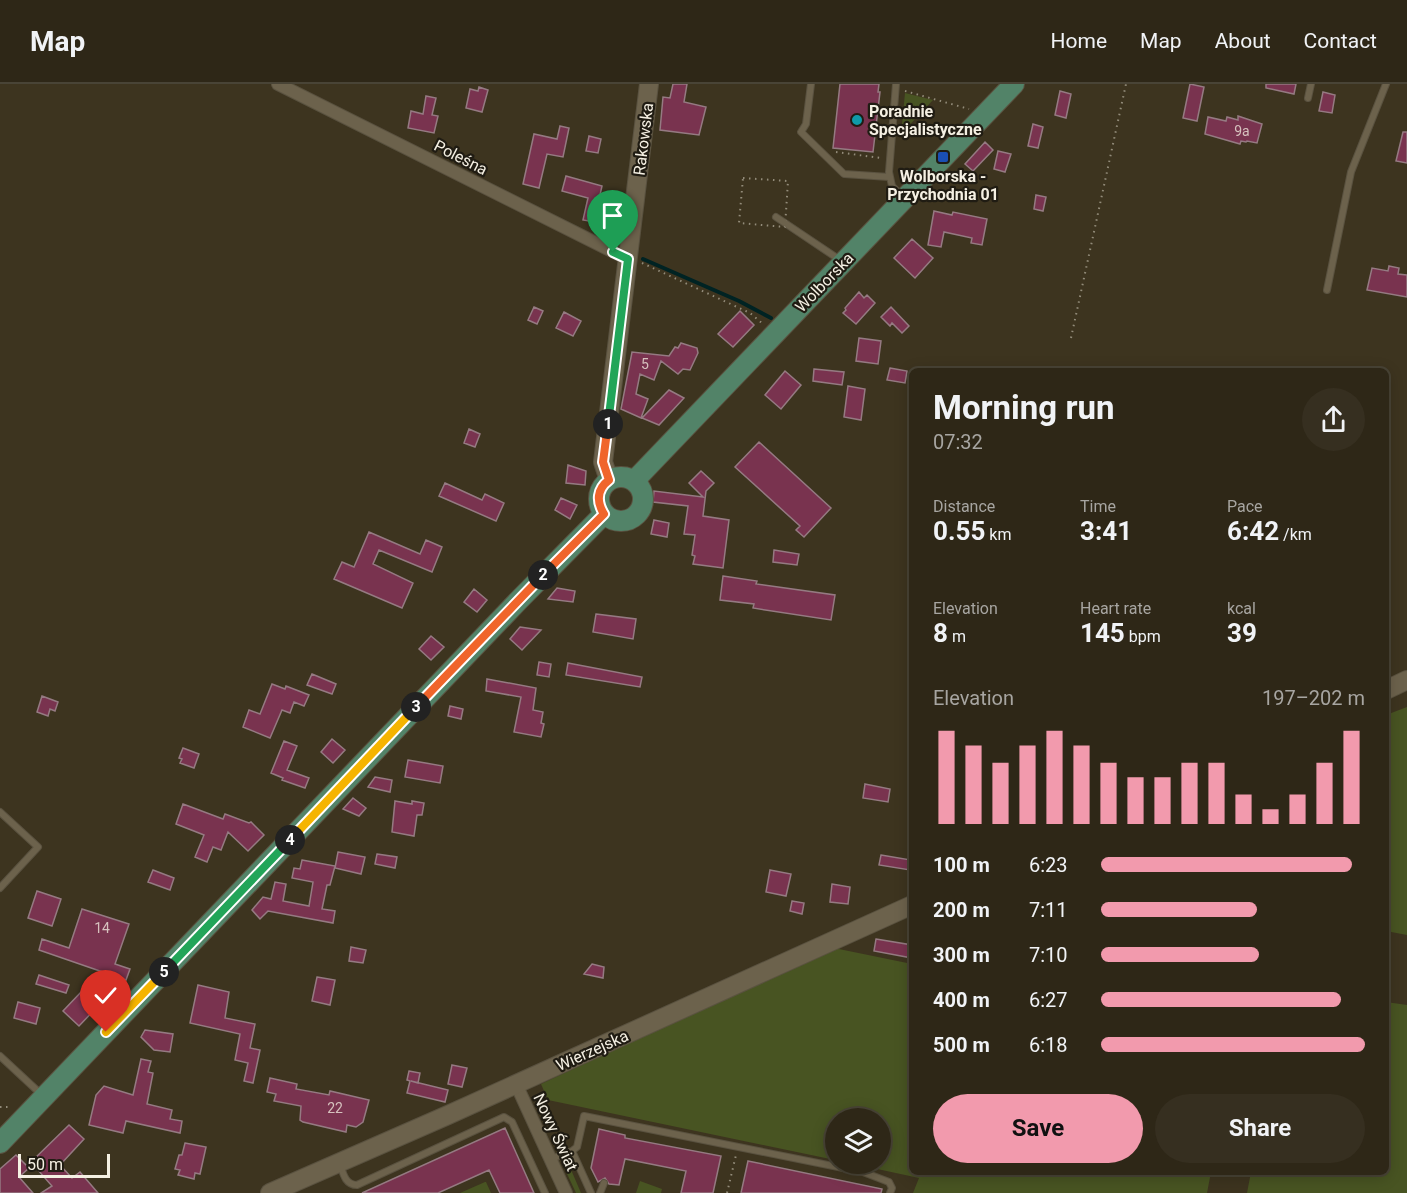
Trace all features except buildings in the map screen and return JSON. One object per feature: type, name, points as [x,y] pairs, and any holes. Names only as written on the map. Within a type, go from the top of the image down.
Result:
[{"type":"main road","name":"Wolborska","points":[[634,481],[1014,84]]},
{"type":"main road","points":[[624,477],[634,481],[639,486],[643,504],[632,519],[614,521],[604,514],[598,502],[600,489],[609,480],[624,477]]},
{"type":"main road","points":[[0,1143],[604,514]]},
{"type":"street","name":"Poleśna","points":[[278,84],[628,259]]},
{"type":"street","name":"Rakowska","points":[[609,480],[603,462],[649,84]]},
{"type":"street","points":[[1389,689],[1407,680]]},
{"type":"street","name":"Wierzejska","points":[[271,1193],[909,906]]},
{"type":"street","name":"Nowy Świat","points":[[516,1084],[566,1193]]},
{"type":"lane","points":[[811,84],[806,124],[801,132],[844,174],[890,177]]},
{"type":"lane","points":[[1308,98],[1311,84]]},
{"type":"lane","points":[[1328,290],[1351,172],[1386,84]]},
{"type":"lane","points":[[896,87],[889,159],[890,177],[892,186],[905,198]]},
{"type":"lane","points":[[776,217],[843,262]]},
{"type":"lane","points":[[0,812],[38,847],[0,888]]},
{"type":"lane","points":[[0,1056],[44,1097]]},
{"type":"lane","points":[[550,1159],[578,1147],[584,1116],[863,1172],[889,1182],[892,1188],[890,1193]]},
{"type":"lane","points":[[339,1163],[347,1182],[357,1185],[504,1117],[512,1122],[545,1193]]},
{"type":"lane","points":[[572,1151],[591,1193]]},
{"type":"lane","points":[[600,1193],[604,1183]]},
{"type":"path","points":[[1071,338],[1126,84]]},
{"type":"path","points":[[896,87],[976,111]]},
{"type":"path","points":[[819,148],[889,159]]},
{"type":"path","points":[[742,178],[788,181],[785,223],[785,227],[739,223],[742,178]]},
{"type":"path","points":[[628,259],[750,313],[774,333]]},
{"type":"path","points":[[0,1107],[17,1107]]},
{"type":"path","points":[[728,1193],[737,1147]]},
{"type":"green space","points":[[905,93],[933,100],[901,134]]},
{"type":"green space","points":[[1407,707],[1407,935],[1389,932],[1389,714]]},
{"type":"green space","points":[[834,948],[909,963],[909,1175],[1210,1175],[1207,1193],[913,1193],[919,1178],[891,1172],[891,1108],[825,1108],[825,1158],[548,1100],[541,1084]]},
{"type":"green space","points":[[1389,1002],[1407,1005],[1407,1193],[1247,1193],[1250,1175],[1389,1175]]},
{"type":"green space","points":[[566,1158],[581,1193],[576,1193],[562,1163]]},
{"type":"green space","points":[[640,1181],[662,1189],[661,1193],[636,1193]]},
{"type":"green space","points":[[485,1182],[491,1193],[460,1193]]},
{"type":"waterway","points":[[643,259],[739,301],[771,318]]},
{"type":"place","name":"Poradnie Specjalistyczne","points":[[857,120]]},
{"type":"place","name":"Wolborska - Przychodnia 01","points":[[943,157]]},
{"type":"route","points":[[106,1032],[586,530],[604,514],[598,502],[598,496],[600,489],[609,480],[603,462],[628,259],[613,252]]}]
